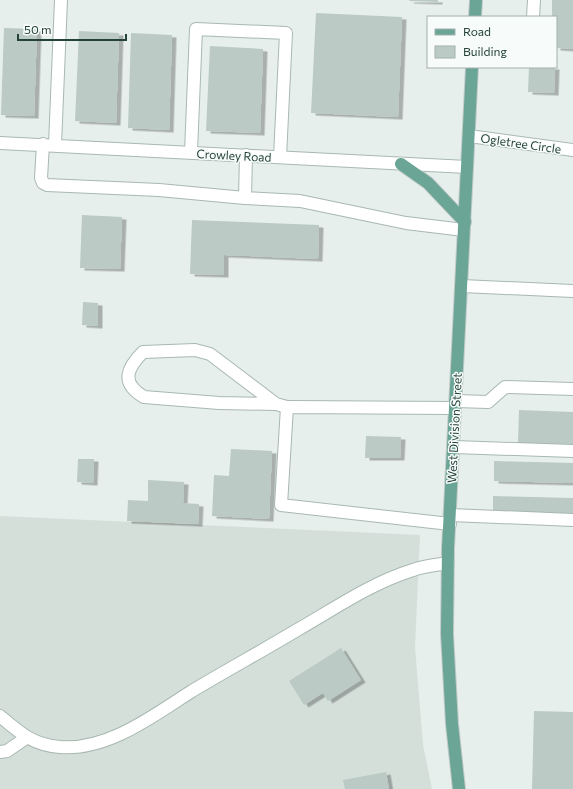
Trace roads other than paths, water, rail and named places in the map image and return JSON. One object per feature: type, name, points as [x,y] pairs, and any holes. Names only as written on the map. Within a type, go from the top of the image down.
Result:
[{"type":"main road","points":[[475,16],[476,0]]},
{"type":"main road","name":"West Division Street","points":[[459,789],[452,724],[447,634],[448,563],[472,68]]},
{"type":"main road","points":[[402,164],[428,183],[464,226]]},
{"type":"street","points":[[61,0],[49,145],[41,178],[43,183],[47,185],[160,190],[245,198],[300,201],[406,223],[464,226]]},
{"type":"street","points":[[533,16],[534,0]]},
{"type":"street","points":[[191,152],[196,29],[286,33],[280,157]]},
{"type":"street","name":"Ogletree Circle","points":[[468,136],[573,150]]},
{"type":"street","name":"Crowley Road","points":[[0,143],[467,167]]},
{"type":"street","points":[[245,198],[246,155]]},
{"type":"street","points":[[462,286],[573,291]]},
{"type":"street","points":[[281,406],[210,354],[194,350],[143,352],[129,367],[128,376],[131,385],[136,392],[144,397],[219,403],[281,406],[456,404],[488,402],[505,387],[573,389]]},
{"type":"street","points":[[281,406],[281,505],[450,520],[573,520]]},
{"type":"street","points":[[454,447],[573,451]]},
{"type":"street","points":[[0,716],[26,738],[39,744],[61,747],[85,746],[113,737],[143,723],[192,692],[373,587],[413,570],[448,563]]},
{"type":"street","points":[[0,752],[7,750],[26,738]]}]
